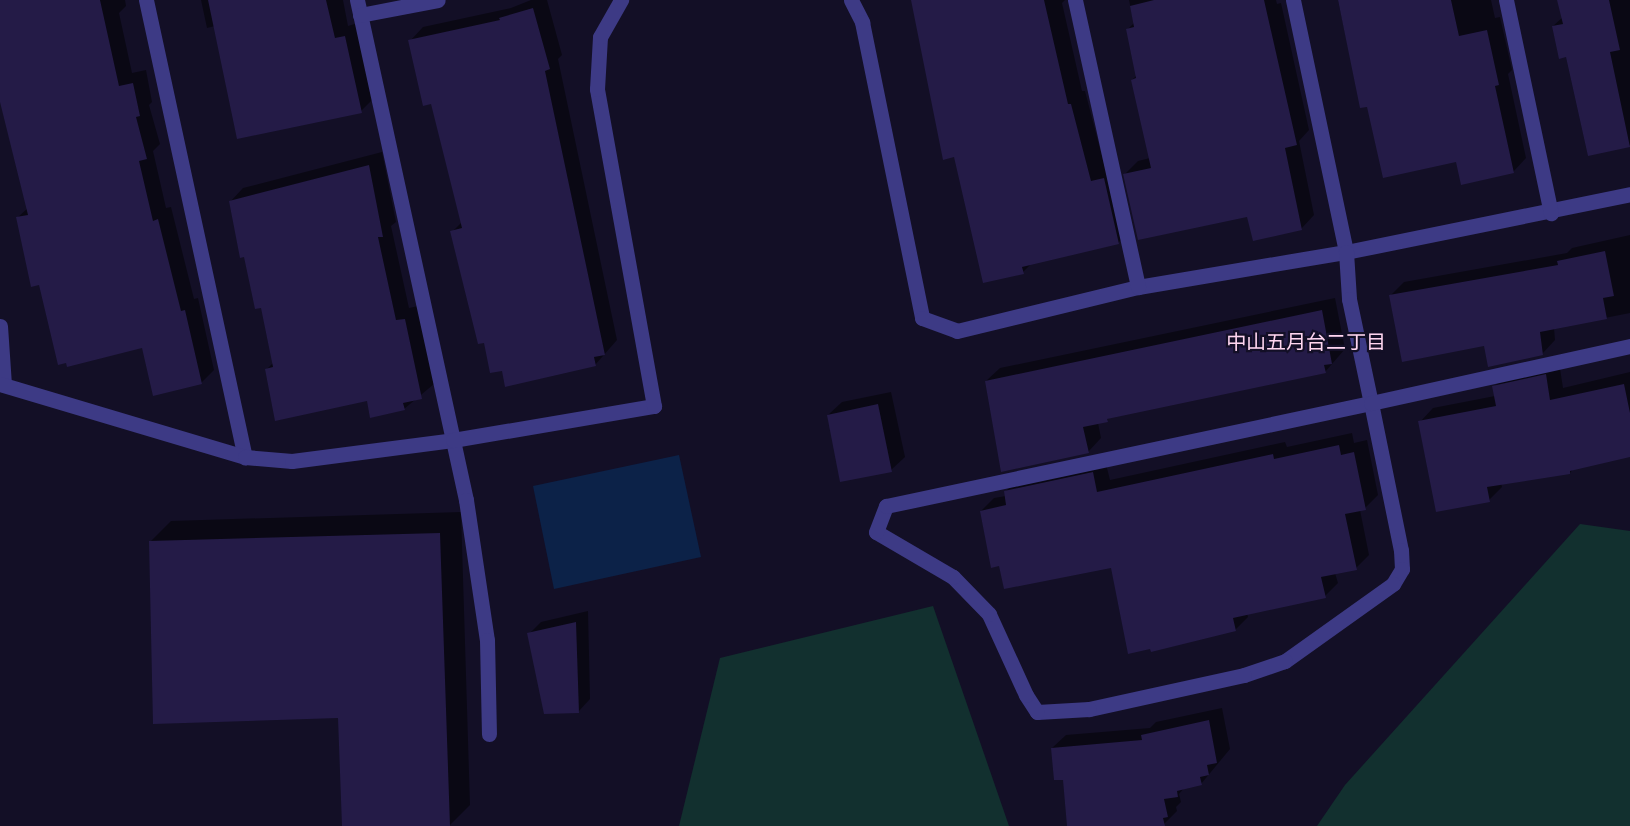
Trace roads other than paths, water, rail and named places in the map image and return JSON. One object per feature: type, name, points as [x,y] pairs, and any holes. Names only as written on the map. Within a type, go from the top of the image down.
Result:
[{"type":"street","points":[[146,0],[245,457]]},
{"type":"street","points":[[438,0],[358,7],[466,500],[487,640],[489,734]]},
{"type":"street","points":[[0,327],[2,384],[245,457],[292,460],[453,440],[654,406],[597,89],[600,37],[621,0]]},
{"type":"street","points":[[851,0],[862,22],[922,318],[957,331],[1138,287],[1346,252],[1551,213],[1630,195]]},
{"type":"street","points":[[1075,0],[1138,287]]},
{"type":"street","points":[[1293,0],[1346,252],[1349,299],[1371,403],[1401,550],[1402,569],[1393,584],[1377,597],[1285,661],[1244,675],[1089,709],[1036,712],[989,614],[953,577],[876,532],[886,506],[1371,403],[1630,346]]},
{"type":"street","points":[[1506,0],[1551,213]]},
{"type":"water","points":[[679,455],[701,557],[554,589],[533,486]]},
{"type":"district","name":"中山五月台二丁目","points":[[1306,342]]}]
